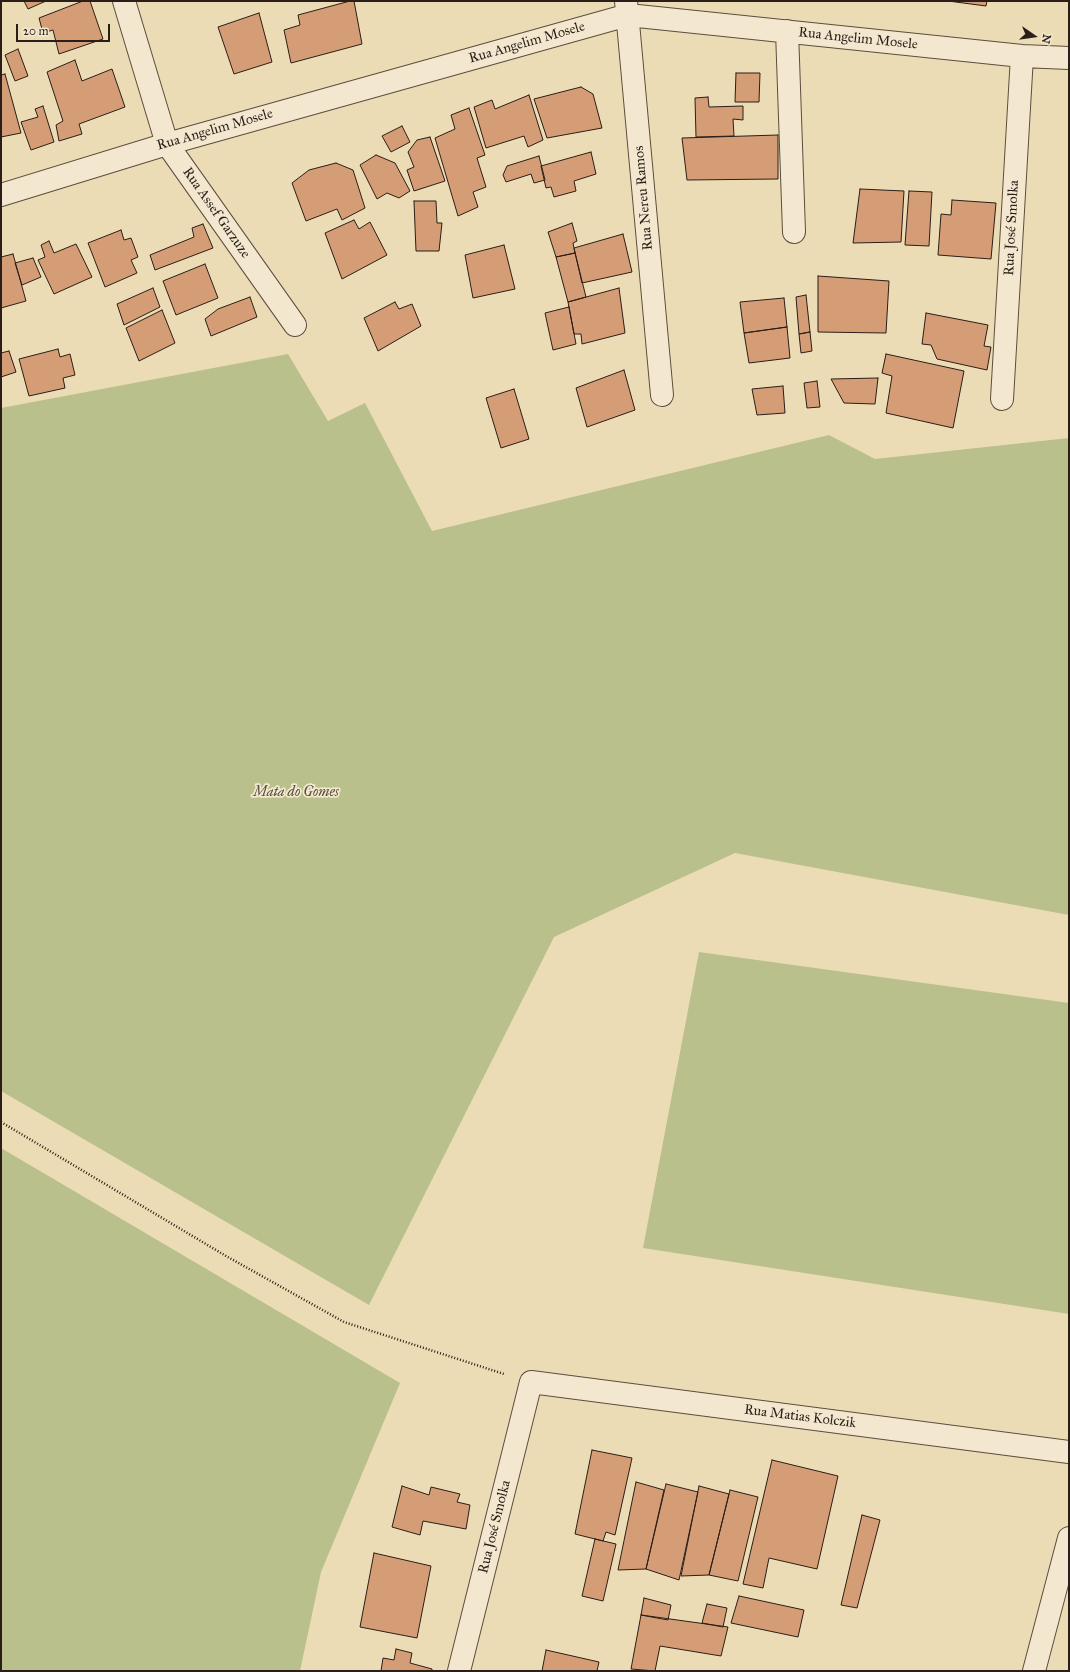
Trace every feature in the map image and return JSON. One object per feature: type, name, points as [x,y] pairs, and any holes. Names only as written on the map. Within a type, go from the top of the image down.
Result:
[{"type":"street","name":"Rua Assef Garzuze","points":[[124,1],[167,144],[295,325]]},
{"type":"street","name":"Rua Angelim Mosele","points":[[1,195],[167,144],[627,8],[787,32],[1022,56],[1069,58]]},
{"type":"street","name":"Rua Nereu Ramos","points":[[627,8],[662,395]]},
{"type":"street","points":[[787,32],[794,232]]},
{"type":"street","name":"Rua José Smolka","points":[[1002,399],[1022,56]]},
{"type":"street","name":"Rua José Smolka","points":[[459,1671],[532,1382]]},
{"type":"street","name":"Rua Matias Kolczik","points":[[532,1382],[1069,1452]]},
{"type":"street","points":[[1034,1671],[1069,1538]]},
{"type":"path","points":[[1,1122],[226,1256],[344,1322],[532,1382]]},
{"type":"green space","name":"Mata do Gomes","points":[[288,354],[328,421],[365,403],[432,531],[829,435],[875,459],[1069,438],[1069,915],[735,853],[554,937],[369,1305],[1,1091],[1,408]]},
{"type":"green space","points":[[699,952],[1069,1003],[1069,1314],[643,1248]]},
{"type":"green space","points":[[1,1148],[400,1383],[321,1572],[300,1671],[1,1671]]},
{"type":"building","points":[[24,1],[46,1],[28,9]]},
{"type":"building","points":[[83,1],[90,1],[103,39],[59,54],[53,30],[43,33],[39,18]]},
{"type":"building","points":[[354,1],[362,44],[291,63],[284,30],[300,25],[298,15]]},
{"type":"building","points":[[948,1],[987,1],[986,6]]},
{"type":"building","points":[[259,13],[272,62],[234,74],[218,27]]},
{"type":"building","points":[[18,49],[28,76],[15,81],[5,55]]},
{"type":"building","points":[[75,60],[82,81],[112,69],[125,107],[79,124],[82,134],[59,141],[56,125],[63,121],[47,72]]},
{"type":"building","points":[[736,73],[760,73],[759,102],[735,102]]},
{"type":"building","points":[[5,74],[21,133],[1,137],[1,75]]},
{"type":"building","points":[[581,87],[593,94],[602,128],[547,138],[534,99]]},
{"type":"building","points":[[529,95],[543,140],[528,147],[524,136],[486,148],[474,107],[492,100],[495,109]]},
{"type":"building","points":[[708,97],[709,107],[743,106],[743,120],[733,119],[734,136],[696,137],[695,98]]},
{"type":"building","points":[[43,106],[54,142],[31,150],[21,122],[38,117],[35,109]]},
{"type":"building","points":[[469,108],[485,155],[477,158],[486,187],[473,192],[478,207],[458,216],[435,138],[455,129],[451,115]]},
{"type":"building","points":[[402,126],[410,142],[391,152],[382,136]]},
{"type":"building","points":[[778,135],[778,179],[687,180],[682,138]]},
{"type":"building","points":[[430,137],[445,181],[414,191],[407,170],[414,167],[408,152],[417,140]]},
{"type":"building","points":[[591,152],[596,174],[574,181],[576,191],[554,197],[551,187],[546,188],[541,166]]},
{"type":"building","points":[[376,155],[395,163],[410,191],[399,198],[387,193],[377,199],[360,165]]},
{"type":"building","points":[[539,156],[545,180],[534,183],[531,174],[506,182],[503,175],[507,166]]},
{"type":"building","points":[[336,163],[353,170],[365,208],[342,220],[337,209],[306,221],[292,183],[309,170]]},
{"type":"building","points":[[860,189],[904,191],[901,242],[853,243]]},
{"type":"building","points":[[909,191],[932,192],[929,246],[905,245]]},
{"type":"building","points":[[952,200],[996,203],[991,259],[938,255],[941,214],[951,215]]},
{"type":"building","points":[[414,201],[436,201],[437,223],[442,223],[439,251],[416,251]]},
{"type":"building","points":[[354,220],[359,229],[370,222],[387,255],[342,279],[325,233]]},
{"type":"building","points":[[572,223],[577,241],[573,243],[575,253],[556,257],[548,232]]},
{"type":"building","points":[[203,224],[213,248],[155,270],[150,255],[194,237],[192,228]]},
{"type":"building","points":[[121,230],[124,240],[131,238],[138,257],[131,260],[137,273],[105,287],[88,243]]},
{"type":"building","points":[[623,234],[632,272],[582,283],[574,248]]},
{"type":"building","points":[[49,241],[54,253],[76,244],[92,277],[54,294],[38,260],[45,257],[41,245]]},
{"type":"building","points":[[504,245],[515,289],[473,298],[465,255]]},
{"type":"building","points":[[575,253],[586,297],[568,302],[556,257]]},
{"type":"building","points":[[13,254],[26,301],[1,308],[1,257]]},
{"type":"building","points":[[33,258],[41,277],[22,285],[15,263]]},
{"type":"building","points":[[205,264],[218,298],[176,315],[163,281]]},
{"type":"building","points":[[818,276],[889,281],[886,333],[818,332]]},
{"type":"building","points":[[153,288],[160,307],[124,325],[117,304]]},
{"type":"building","points":[[619,288],[625,333],[582,344],[581,334],[574,334],[568,302]]},
{"type":"building","points":[[806,295],[810,332],[799,334],[796,297]]},
{"type":"building","points":[[250,297],[257,317],[211,336],[205,319],[218,309]]},
{"type":"building","points":[[784,298],[787,327],[744,333],[740,302]]},
{"type":"building","points":[[395,302],[399,309],[412,304],[421,326],[378,351],[364,318]]},
{"type":"building","points":[[569,307],[576,344],[553,350],[545,313]]},
{"type":"building","points":[[162,310],[175,343],[139,361],[126,328]]},
{"type":"building","points":[[926,313],[988,325],[984,346],[991,347],[987,370],[937,359],[931,345],[922,344]]},
{"type":"building","points":[[787,327],[790,358],[749,363],[744,333]]},
{"type":"building","points":[[810,332],[812,351],[801,353],[799,334]]},
{"type":"building","points":[[58,349],[60,357],[70,354],[75,375],[63,378],[65,388],[29,396],[19,359]]},
{"type":"building","points":[[9,351],[16,372],[1,377],[1,353]]},
{"type":"building","points":[[886,354],[964,371],[953,428],[886,413],[892,376],[882,373]]},
{"type":"building","points":[[624,370],[635,410],[587,427],[576,388]]},
{"type":"building","points":[[878,378],[875,404],[844,403],[831,379]]},
{"type":"building","points":[[817,381],[820,407],[807,408],[804,383]]},
{"type":"building","points":[[783,386],[785,413],[757,415],[752,389]]},
{"type":"building","points":[[514,389],[529,439],[501,448],[486,398]]},
{"type":"building","points":[[592,1450],[632,1458],[615,1535],[606,1532],[603,1541],[575,1534]]},
{"type":"building","points":[[772,1460],[838,1476],[817,1569],[769,1558],[763,1588],[743,1584]]},
{"type":"building","points":[[636,1482],[664,1490],[646,1569],[618,1570]]},
{"type":"building","points":[[666,1484],[698,1492],[679,1580],[646,1569]]},
{"type":"building","points":[[402,1486],[429,1495],[431,1487],[460,1494],[457,1502],[470,1505],[466,1529],[423,1521],[420,1535],[392,1527]]},
{"type":"building","points":[[699,1486],[729,1494],[709,1575],[681,1576]]},
{"type":"building","points":[[730,1490],[758,1497],[738,1581],[709,1575]]},
{"type":"building","points":[[862,1515],[880,1520],[857,1608],[841,1605]]},
{"type":"building","points":[[595,1539],[616,1544],[603,1601],[582,1596]]},
{"type":"building","points":[[374,1553],[431,1566],[417,1638],[360,1627]]},
{"type":"building","points":[[739,1596],[804,1610],[798,1637],[731,1623]]},
{"type":"building","points":[[644,1598],[671,1605],[668,1620],[641,1615]]},
{"type":"building","points":[[707,1604],[727,1608],[723,1627],[702,1623]]},
{"type":"building","points":[[641,1615],[728,1627],[721,1656],[660,1646],[655,1671],[631,1669]]},
{"type":"building","points":[[396,1649],[412,1653],[410,1663],[432,1669],[432,1671],[381,1671],[383,1658],[394,1660]]},
{"type":"building","points":[[546,1650],[599,1662],[597,1671],[542,1671]]}]
